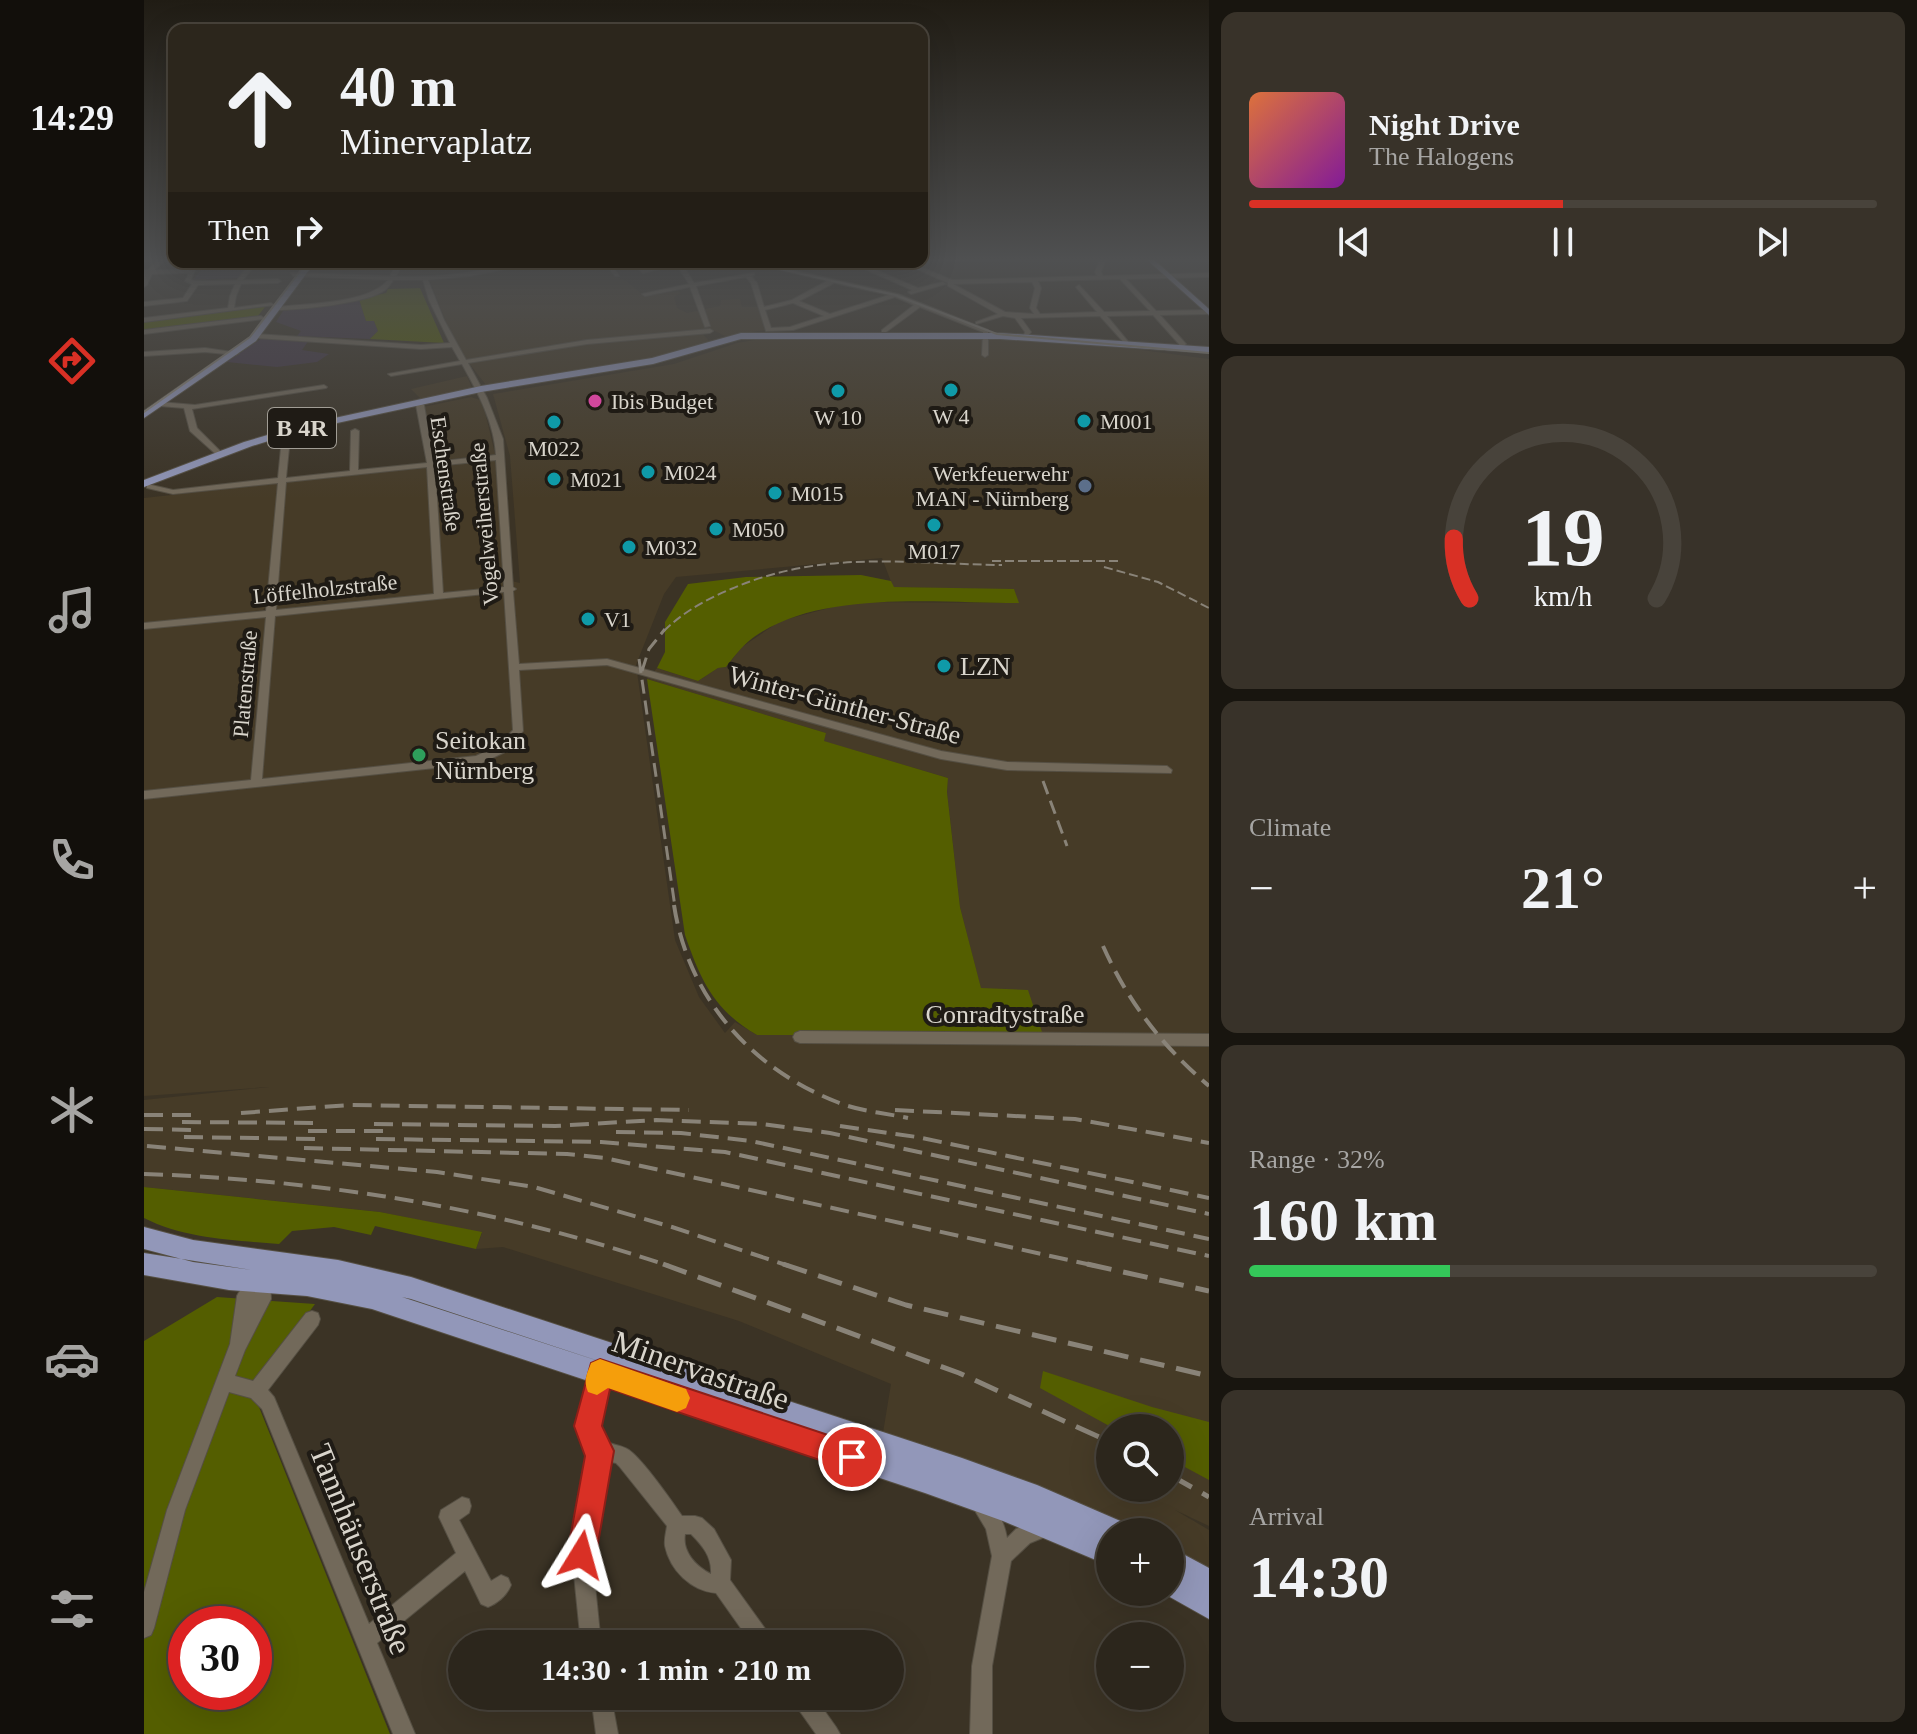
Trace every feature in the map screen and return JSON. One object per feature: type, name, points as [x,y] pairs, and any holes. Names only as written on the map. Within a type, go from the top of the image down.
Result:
[{"type":"main road","points":[[144,415],[231,352],[243,338]]},
{"type":"main road","points":[[144,408],[253,338]]},
{"type":"main road","name":"B 4R","points":[[147,482],[289,431],[482,391],[653,361],[706,338]]},
{"type":"main road","name":"B 4R","points":[[1051,338],[1209,353]]},
{"type":"main road","name":"B 4R","points":[[1127,344],[1209,353]]},
{"type":"main road","name":"B 4R","points":[[147,482],[251,446],[482,391]]},
{"type":"main road","name":"Minervastraße","points":[[144,1238],[386,1302],[975,1499],[1096,1547]]},
{"type":"main road","name":"Minervastraße","points":[[144,1264],[229,1279],[266,1270],[364,1276],[432,1295],[962,1470],[1047,1501],[1096,1523]]},
{"type":"main road","points":[[1184,1568],[1209,1583]]},
{"type":"main road","points":[[1184,1591],[1209,1606]]},
{"type":"street","points":[[285,338],[421,347],[454,345]]},
{"type":"street","name":"Vogelweiherstraße","points":[[256,784],[478,760],[503,748],[518,731],[501,457],[494,422],[482,391],[451,338]]},
{"type":"street","points":[[391,374],[598,340],[646,338]]},
{"type":"street","points":[[985,338],[985,355]]},
{"type":"street","points":[[1122,338],[1127,344]]},
{"type":"street","points":[[1178,338],[1183,344],[1179,348]]},
{"type":"street","points":[[144,354],[205,350],[231,352]]},
{"type":"street","points":[[160,404],[188,408],[324,387]]},
{"type":"street","name":"Eschenstraße","points":[[420,405],[431,464],[439,596]]},
{"type":"street","points":[[188,408],[188,419],[193,429],[219,455]]},
{"type":"street","points":[[354,474],[355,431]]},
{"type":"street","name":"Platenstraße","points":[[256,784],[285,448],[282,445]]},
{"type":"street","points":[[147,482],[173,492],[501,457]]},
{"type":"street","name":"Löffelholzstraße","points":[[144,626],[511,589]]},
{"type":"street","name":"Winter-Günther-Straße","points":[[516,667],[607,662],[910,747],[991,765],[1167,770]]},
{"type":"street","points":[[144,795],[256,784]]},
{"type":"street","name":"Conradtystraße","points":[[800,1037],[1209,1040]]},
{"type":"street","points":[[144,1628],[176,1510],[238,1346],[263,1299],[266,1270]]},
{"type":"street","points":[[226,1382],[256,1391],[312,1319]]},
{"type":"street","points":[[600,1372],[588,1426],[593,1444],[600,1451],[622,1456],[634,1468],[676,1525],[676,1550],[706,1584],[720,1583]]},
{"type":"street","name":"Tannhäuserstraße","points":[[256,1391],[268,1403],[404,1734]]},
{"type":"street","points":[[590,1630],[581,1545],[600,1451]]},
{"type":"street","points":[[975,1499],[995,1525],[1002,1556],[982,1666],[981,1734]]},
{"type":"street","points":[[462,1506],[448,1517],[488,1597],[501,1585]]},
{"type":"street","points":[[676,1525],[695,1525],[707,1536],[721,1560],[720,1583],[754,1630]]},
{"type":"street","points":[[1002,1556],[1023,1536],[1047,1526]]},
{"type":"street","points":[[365,1640],[468,1556]]},
{"type":"street","points":[[603,1710],[607,1734]]},
{"type":"street","points":[[811,1710],[829,1734]]},
{"type":"shaded area","points":[[262,338],[309,340],[302,350],[329,354],[317,362],[277,367],[227,362]]},
{"type":"shaded area","points":[[452,338],[706,338],[709,341],[654,359],[486,385]]},
{"type":"shaded area","points":[[999,338],[1134,349],[1209,359],[1209,1526],[1175,1510],[1209,1530],[1209,1597],[1184,1582],[1184,1518],[1096,1518],[1096,1527],[879,1457],[891,1384],[739,1321],[503,1247],[476,1249],[482,1233],[380,1212],[144,1187],[144,1100],[269,1087],[144,1096],[144,628],[259,616],[274,618],[279,540],[272,541],[267,605],[263,610],[144,624],[144,498],[494,460],[497,464],[507,580],[520,583],[510,456],[493,394],[674,364],[737,343],[760,339]],"holes":[[[882,558],[893,587],[1014,590],[1018,603],[852,602],[780,621],[742,647],[726,667],[718,668],[698,681],[657,668],[647,679],[826,733],[823,741],[948,778],[960,907],[981,989],[1042,1035],[757,1035],[735,1022],[725,1033],[699,997],[675,940],[636,665],[664,594],[676,577]]]},
{"type":"shaded area","points":[[467,376],[472,388],[422,400],[411,389]]},
{"type":"shaded area","points":[[471,397],[480,400],[495,454],[434,461],[423,407]]},
{"type":"green space","points":[[442,338],[444,343],[370,339]]},
{"type":"green space","points":[[861,575],[891,581],[894,587],[1014,589],[1019,603],[885,602],[818,610],[787,619],[760,633],[745,644],[726,667],[718,668],[698,681],[657,668],[665,652],[665,622],[688,584],[746,577]]},
{"type":"green space","points":[[647,679],[826,733],[824,741],[948,778],[960,907],[981,988],[1028,990],[1043,1035],[757,1035],[730,1015],[703,980],[685,935]]},
{"type":"green space","points":[[144,1187],[380,1212],[482,1232],[476,1249],[375,1226],[371,1235],[334,1227],[292,1231],[279,1244],[210,1237],[176,1230],[144,1218]]},
{"type":"green space","points":[[217,1297],[315,1304],[249,1394],[259,1407],[390,1734],[144,1734],[144,1341]]},
{"type":"green space","points":[[1043,1371],[1179,1414],[1096,1414],[1096,1419],[1040,1388]]},
{"type":"green space","points":[[1184,1415],[1209,1422],[1209,1480],[1184,1467]]},
{"type":"tram line","points":[[144,412],[249,338]]},
{"type":"tram line","points":[[1041,338],[1209,353]]},
{"type":"railway","points":[[992,561],[1119,561]]},
{"type":"railway","points":[[664,631],[687,612],[722,593],[765,576],[799,568],[865,562],[1002,565]]},
{"type":"railway","points":[[1104,567],[1158,582],[1209,608]]},
{"type":"railway","points":[[642,671],[649,649],[665,629]]},
{"type":"railway","points":[[639,659],[675,907]]},
{"type":"railway","points":[[1043,781],[1067,846]]},
{"type":"railway","points":[[674,905],[681,938],[693,970],[728,1025],[751,1049],[806,1088],[837,1102],[908,1118]]},
{"type":"railway","points":[[1103,946],[1148,1022],[1176,1055],[1209,1086]]},
{"type":"railway","points":[[241,1113],[349,1105],[689,1110]]},
{"type":"railway","points":[[895,1110],[1075,1119],[1209,1143]]},
{"type":"railway","points":[[144,1115],[193,1115]]},
{"type":"railway","points":[[374,1124],[555,1126],[656,1120],[762,1124],[830,1133],[1209,1214]]},
{"type":"railway","points":[[182,1122],[322,1123]]},
{"type":"railway","points":[[840,1126],[917,1137],[1209,1198]]},
{"type":"railway","points":[[144,1129],[196,1130]]},
{"type":"railway","points":[[308,1131],[388,1131]]},
{"type":"railway","points":[[616,1132],[681,1133],[751,1141],[1209,1239]]},
{"type":"railway","points":[[184,1137],[320,1139]]},
{"type":"railway","points":[[376,1139],[601,1142],[725,1152],[1209,1256]]},
{"type":"railway","points":[[147,1146],[437,1172],[534,1187],[672,1227],[906,1305],[1209,1376]]},
{"type":"railway","points":[[304,1148],[567,1154],[605,1158],[1096,1266]]},
{"type":"railway","points":[[144,1174],[278,1183],[410,1200],[540,1228],[665,1265]]},
{"type":"railway","points":[[1087,1264],[1209,1291]]},
{"type":"railway","points":[[665,1265],[959,1373],[1096,1436]]},
{"type":"railway","points":[[1184,1483],[1209,1497]]},
{"type":"slow traffic","points":[[597,1382],[600,1372],[677,1398]]},
{"type":"place","name":"W 4","points":[[951,390]]},
{"type":"place","name":"W 10","points":[[838,391]]},
{"type":"place","name":"Ibis Budget","points":[[595,401]]},
{"type":"place","name":"M001","points":[[1084,421]]},
{"type":"place","name":"M022","points":[[554,422]]},
{"type":"place","name":"M024","points":[[648,472]]},
{"type":"place","name":"M021","points":[[554,479]]},
{"type":"place","name":"Werkfeuerwehr MAN - Nürnberg","points":[[1085,486]]},
{"type":"place","name":"M015","points":[[775,493]]},
{"type":"place","name":"M017","points":[[934,525]]},
{"type":"place","name":"M050","points":[[716,529]]},
{"type":"place","name":"M032","points":[[629,547]]},
{"type":"place","name":"V1","points":[[588,619]]},
{"type":"place","name":"LZN","points":[[944,666]]},
{"type":"place","name":"Seitokan Nürnberg","points":[[419,755]]},
{"type":"route","points":[[581,1555],[600,1451],[593,1444],[588,1426],[600,1372],[852,1457]]}]
